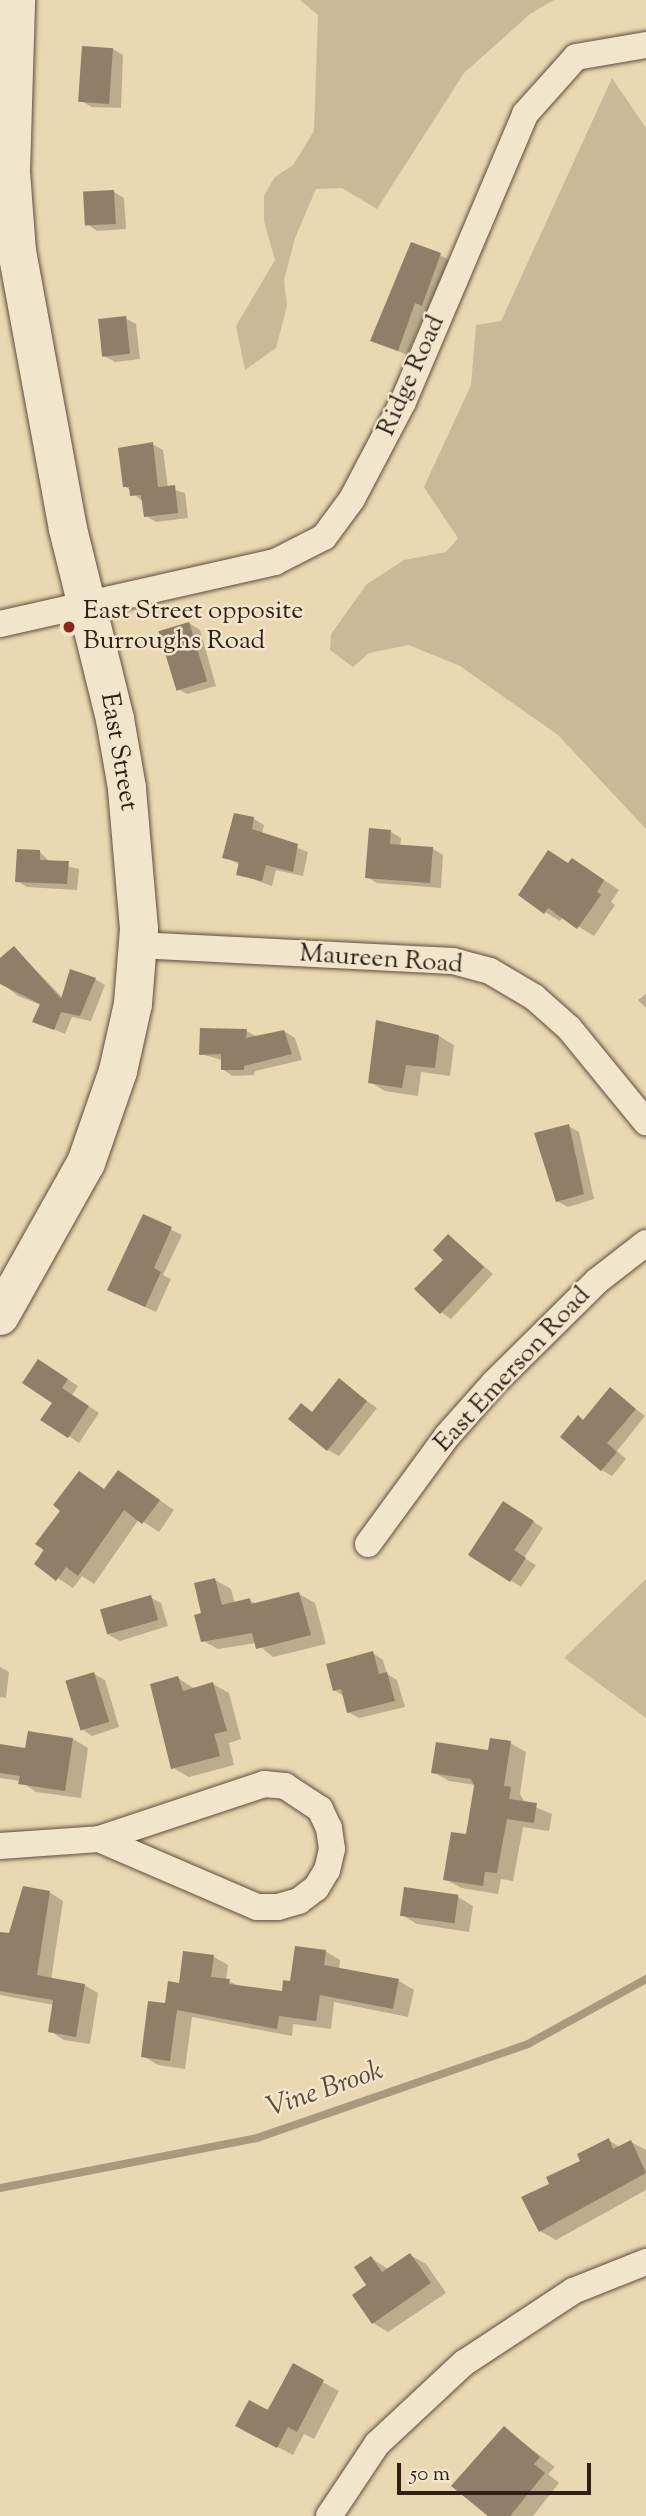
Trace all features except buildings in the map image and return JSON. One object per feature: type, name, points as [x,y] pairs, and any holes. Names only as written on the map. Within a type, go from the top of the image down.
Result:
[{"type":"street","name":"East Street","points":[[0,1316],[86,1163],[118,1071],[133,1004],[138,945],[127,788],[34,365],[17,252],[10,172],[16,0]]},
{"type":"street","name":"Ridge Road","points":[[0,624],[86,602],[275,562],[324,537],[352,499],[403,402],[524,114],[576,57],[646,45]]},
{"type":"street","name":"Maureen Road","points":[[138,945],[453,961],[489,971],[534,997],[569,1028],[646,1122]]},
{"type":"street","name":"East Emerson Road","points":[[368,1544],[447,1436],[494,1383],[588,1289],[646,1242]]},
{"type":"street","points":[[0,1846],[99,1839],[264,1784],[285,1786],[320,1809],[330,1828],[332,1849],[327,1870],[307,1895],[278,1907],[257,1907],[99,1839]]},
{"type":"street","points":[[329,2516],[377,2444],[464,2363],[573,2291],[646,2262]]},
{"type":"shaded area","points":[[300,0],[554,0],[530,14],[464,73],[377,209],[342,188],[316,189],[295,238],[284,280],[287,306],[276,348],[245,370],[236,326],[275,260],[264,221],[264,195],[275,177],[293,165],[314,131],[318,15]]},
{"type":"shaded area","points":[[612,78],[646,128],[646,829],[558,735],[460,666],[409,645],[369,653],[353,667],[330,650],[331,634],[367,584],[404,560],[446,552],[458,538],[424,487],[471,385],[476,325],[501,321]]},
{"type":"shaded area","points":[[646,1579],[646,1718],[564,1658]]},
{"type":"waterway","name":"Vine Brook","points":[[0,2188],[257,2138],[528,2044],[646,1979]]},
{"type":"place","name":"East Street opposite Burroughs Road","points":[[69,627]]}]
